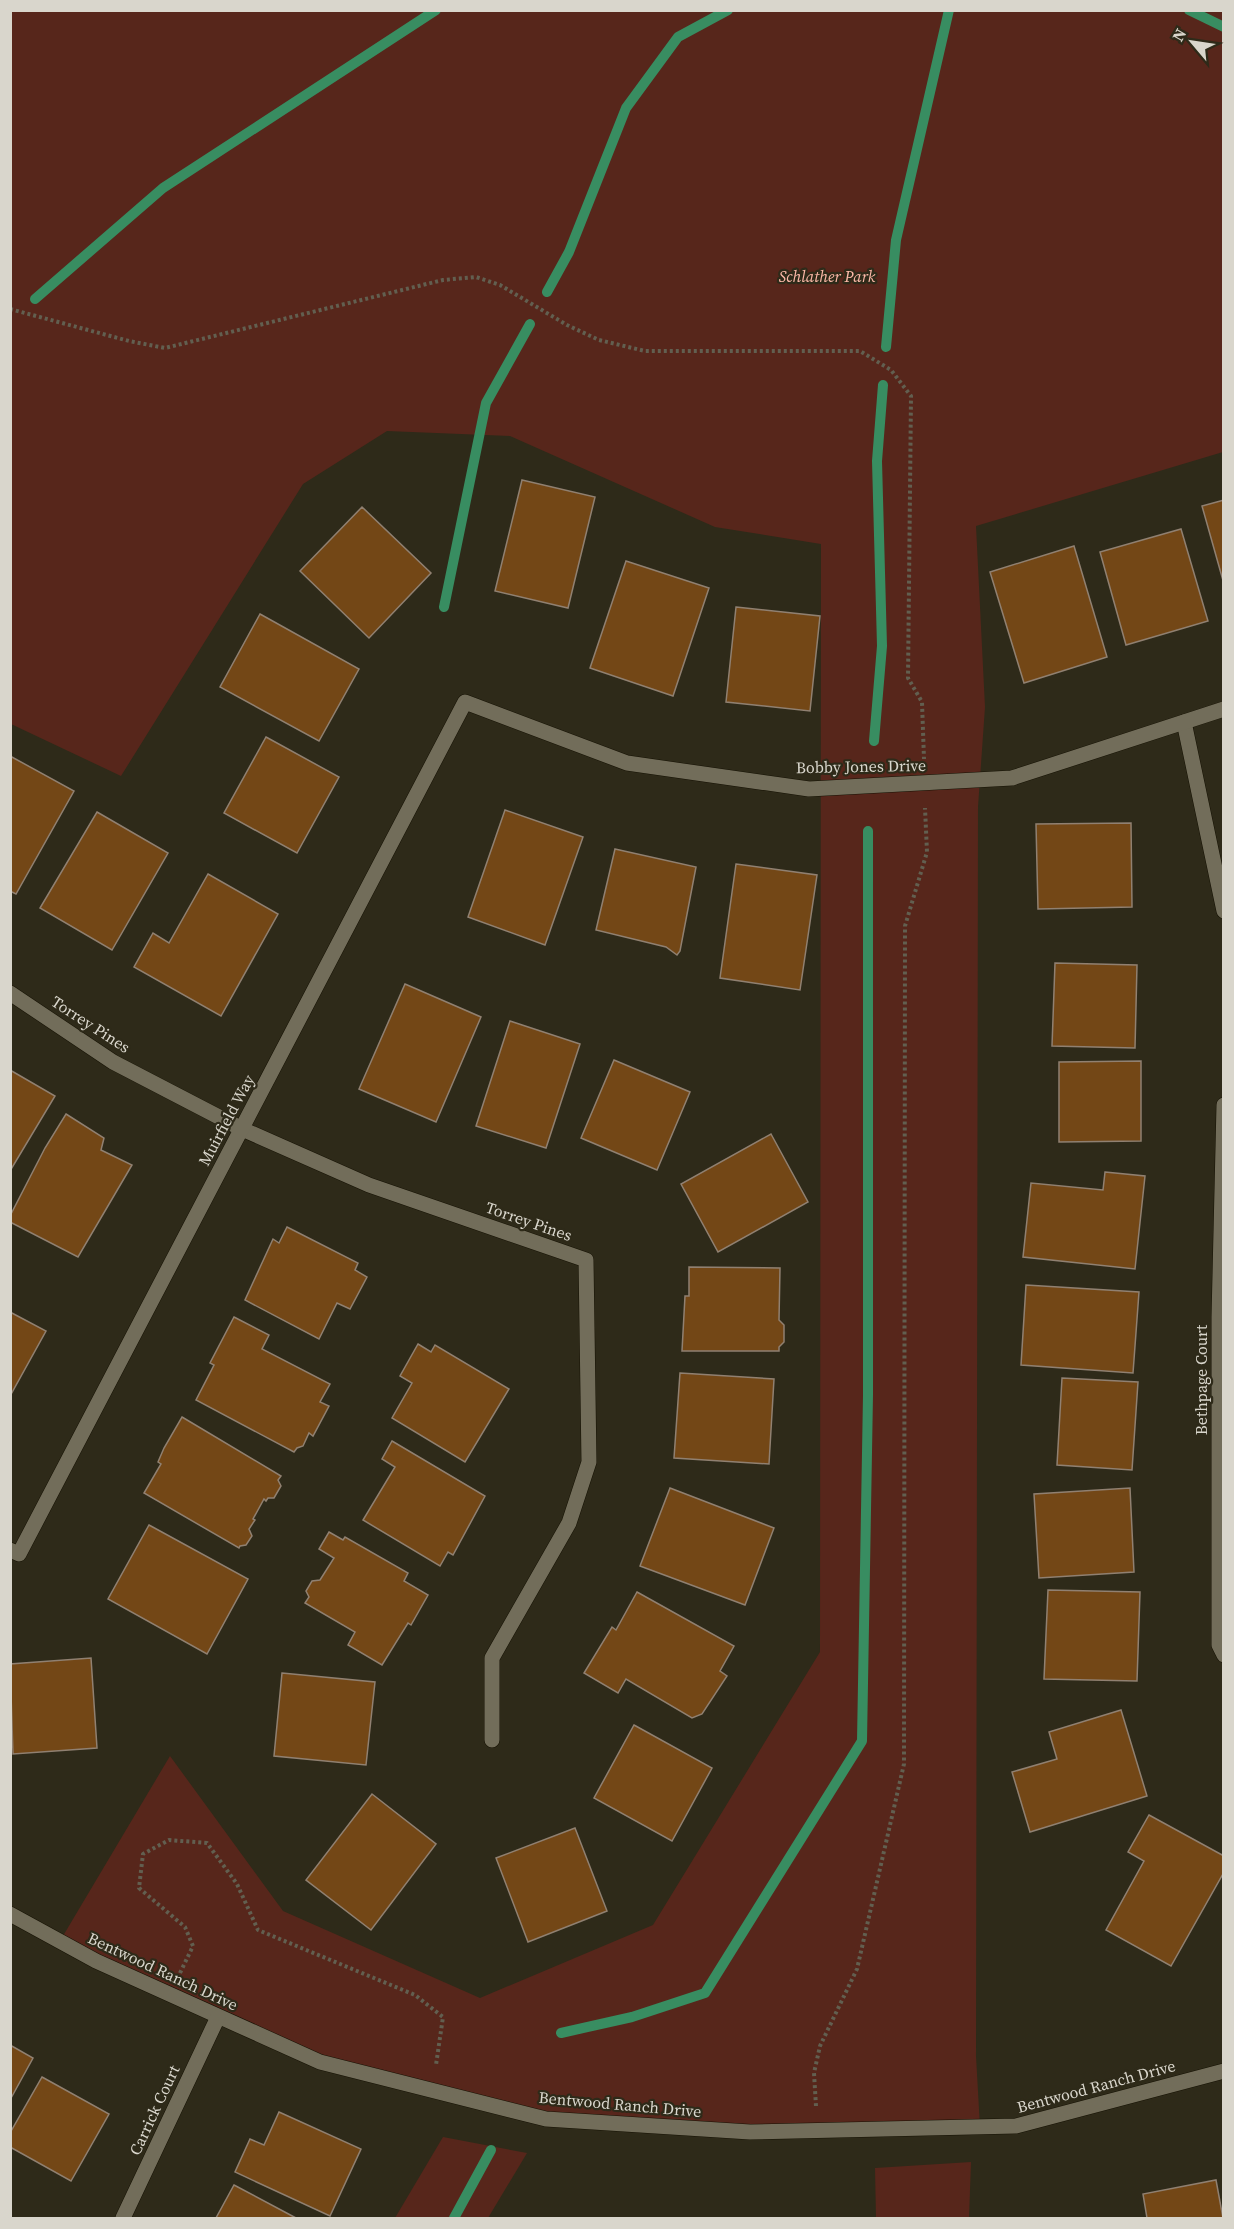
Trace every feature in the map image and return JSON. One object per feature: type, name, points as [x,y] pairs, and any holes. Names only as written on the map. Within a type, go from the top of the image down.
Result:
[{"type":"street","name":"Bobby Jones Drive","points":[[465,702],[627,763],[809,789],[1012,778],[1224,709]]},
{"type":"street","name":"Muirfield Way","points":[[15,1552],[242,1129],[465,702]]},
{"type":"street","points":[[1184,722],[1224,911]]},
{"type":"street","name":"Torrey Pines","points":[[10,993],[113,1062],[242,1129],[369,1185],[586,1260],[589,1462],[569,1523],[492,1658],[492,1740]]},
{"type":"street","name":"Bethpage Court","points":[[1224,1105],[1218,1317],[1219,1645],[1224,1655]]},
{"type":"street","name":"Bentwood Ranch Drive","points":[[10,1914],[96,1961],[320,2062],[546,2119],[750,2132],[1016,2126],[1224,2071]]},
{"type":"street","name":"Carrick Court","points":[[123,2218],[218,2017]]},
{"type":"path","points":[[10,309],[129,341],[165,348],[443,280],[476,277],[500,285],[567,325],[600,340],[645,351],[860,351],[891,370],[911,396],[908,678],[922,702],[927,852],[905,926],[904,1764],[857,1969],[820,2046],[814,2073],[818,2130]]},
{"type":"path","points":[[169,1995],[193,1946],[185,1927],[139,1888],[143,1854],[169,1840],[207,1843],[237,1884],[258,1930],[415,1995],[443,2017],[432,2091]]},
{"type":"green space","name":"Schlather Park","points":[[11,11],[1223,11],[1223,452],[976,526],[985,707],[978,807],[976,2056],[980,2127],[750,2132],[546,2119],[320,2062],[60,1941],[170,1756],[283,1911],[480,1998],[653,1925],[820,1652],[821,544],[715,527],[510,436],[387,431],[303,484],[121,776],[11,724]]},
{"type":"green space","points":[[443,2137],[527,2153],[488,2218],[395,2218]]},
{"type":"green space","points":[[971,2162],[969,2218],[876,2218],[875,2168]]},
{"type":"building","points":[[522,480],[595,497],[568,608],[495,591]]},
{"type":"building","points":[[1224,500],[1224,584],[1202,506]]},
{"type":"building","points":[[362,507],[431,573],[369,638],[300,571]]},
{"type":"building","points":[[1181,529],[1208,621],[1126,645],[1100,552]]},
{"type":"building","points":[[1074,546],[1107,657],[1024,683],[990,572]]},
{"type":"building","points":[[626,561],[709,588],[673,696],[590,668]]},
{"type":"building","points":[[736,607],[820,616],[810,711],[726,702]]},
{"type":"building","points":[[260,614],[359,669],[319,741],[220,687]]},
{"type":"building","points":[[266,737],[339,777],[297,853],[224,813]]},
{"type":"building","points":[[10,756],[74,791],[16,894],[10,891]]},
{"type":"building","points":[[505,810],[583,837],[545,945],[468,917]]},
{"type":"building","points":[[97,812],[168,853],[112,950],[40,908]]},
{"type":"building","points":[[1131,823],[1132,907],[1038,909],[1036,824]]},
{"type":"building","points":[[615,849],[696,867],[680,951],[677,955],[666,947],[596,930]]},
{"type":"building","points":[[736,864],[817,875],[800,990],[720,978]]},
{"type":"building","points":[[208,874],[278,914],[221,1016],[134,967],[153,933],[169,943]]},
{"type":"building","points":[[1055,963],[1137,965],[1135,1048],[1052,1046]]},
{"type":"building","points":[[405,984],[481,1017],[436,1122],[359,1089]]},
{"type":"building","points":[[510,1021],[580,1044],[546,1148],[476,1126]]},
{"type":"building","points":[[614,1060],[690,1092],[657,1170],[581,1138]]},
{"type":"building","points":[[1141,1061],[1141,1141],[1059,1142],[1059,1062]]},
{"type":"building","points":[[10,1070],[55,1096],[10,1171]]},
{"type":"building","points":[[66,1114],[104,1138],[101,1150],[132,1165],[78,1257],[10,1222],[10,1216],[45,1148]]},
{"type":"building","points":[[771,1134],[808,1202],[718,1252],[681,1184]]},
{"type":"building","points":[[1105,1172],[1145,1176],[1135,1269],[1023,1257],[1031,1183],[1103,1190]]},
{"type":"building","points":[[287,1227],[358,1263],[355,1270],[367,1277],[350,1309],[337,1303],[319,1339],[245,1300],[273,1239],[279,1243]]},
{"type":"building","points":[[689,1267],[780,1268],[779,1320],[784,1325],[784,1342],[779,1347],[779,1351],[682,1351],[685,1296],[689,1296]]},
{"type":"building","points":[[1026,1285],[1139,1292],[1133,1373],[1021,1365]]},
{"type":"building","points":[[10,1312],[46,1331],[10,1396]]},
{"type":"building","points":[[234,1317],[269,1335],[262,1349],[330,1384],[320,1402],[329,1406],[313,1436],[309,1433],[303,1446],[294,1452],[196,1400],[214,1365],[210,1363]]},
{"type":"building","points":[[418,1344],[431,1352],[435,1345],[509,1389],[465,1462],[392,1418],[412,1383],[400,1376]]},
{"type":"building","points":[[680,1373],[774,1379],[769,1464],[674,1458]]},
{"type":"building","points":[[1062,1378],[1138,1382],[1132,1470],[1057,1465]]},
{"type":"building","points":[[182,1417],[281,1476],[278,1480],[281,1486],[274,1498],[268,1498],[266,1501],[264,1499],[253,1519],[255,1520],[249,1529],[252,1536],[246,1545],[239,1548],[144,1493],[161,1464],[158,1462],[164,1448]]},
{"type":"building","points":[[392,1441],[485,1496],[453,1555],[448,1552],[440,1566],[363,1520],[395,1467],[382,1459]]},
{"type":"building","points":[[670,1488],[774,1528],[745,1605],[640,1566]]},
{"type":"building","points":[[1130,1488],[1134,1572],[1039,1578],[1034,1494]]},
{"type":"building","points":[[149,1525],[248,1579],[207,1654],[108,1599]]},
{"type":"building","points":[[329,1532],[343,1540],[345,1537],[408,1573],[404,1581],[428,1595],[411,1625],[408,1623],[382,1665],[348,1645],[355,1632],[305,1603],[309,1597],[306,1591],[312,1581],[320,1580],[334,1558],[319,1549]]},
{"type":"building","points":[[1048,1590],[1140,1592],[1137,1681],[1044,1679]]},
{"type":"building","points":[[637,1592],[734,1646],[720,1671],[727,1676],[702,1714],[692,1718],[626,1679],[618,1693],[584,1673],[612,1627],[616,1630]]},
{"type":"building","points":[[91,1658],[97,1748],[13,1754],[10,1664]]},
{"type":"building","points":[[282,1673],[375,1682],[366,1765],[274,1756]]},
{"type":"building","points":[[1121,1710],[1147,1796],[1030,1832],[1012,1772],[1057,1759],[1049,1732]]},
{"type":"building","points":[[634,1725],[712,1768],[672,1841],[594,1798]]},
{"type":"building","points":[[372,1794],[436,1844],[371,1930],[306,1880]]},
{"type":"building","points":[[1149,1815],[1224,1856],[1224,1872],[1171,1966],[1106,1930],[1144,1861],[1128,1852]]},
{"type":"building","points":[[575,1828],[607,1911],[528,1942],[496,1858]]},
{"type":"building","points":[[10,2045],[33,2058],[10,2100]]},
{"type":"building","points":[[42,2077],[109,2114],[71,2181],[10,2147],[10,2133]]},
{"type":"building","points":[[279,2112],[361,2149],[330,2216],[235,2172],[250,2139],[264,2145]]},
{"type":"building","points":[[1216,2180],[1223,2218],[1147,2218],[1143,2194]]},
{"type":"building","points":[[234,2185],[296,2218],[216,2218]]},
{"type":"waterway","points":[[35,299],[163,188],[436,10]]},
{"type":"waterway","points":[[547,292],[569,252],[626,108],[678,37],[728,10]]},
{"type":"waterway","points":[[886,347],[896,240],[949,10]]},
{"type":"waterway","points":[[1189,10],[1224,27]]},
{"type":"waterway","points":[[444,607],[486,403],[530,324]]},
{"type":"waterway","points":[[874,741],[882,646],[877,461],[883,385]]},
{"type":"waterway","points":[[561,2033],[632,2017],[705,1993],[862,1741],[868,1395],[868,831]]},
{"type":"waterway","points":[[454,2218],[491,2150]]}]
